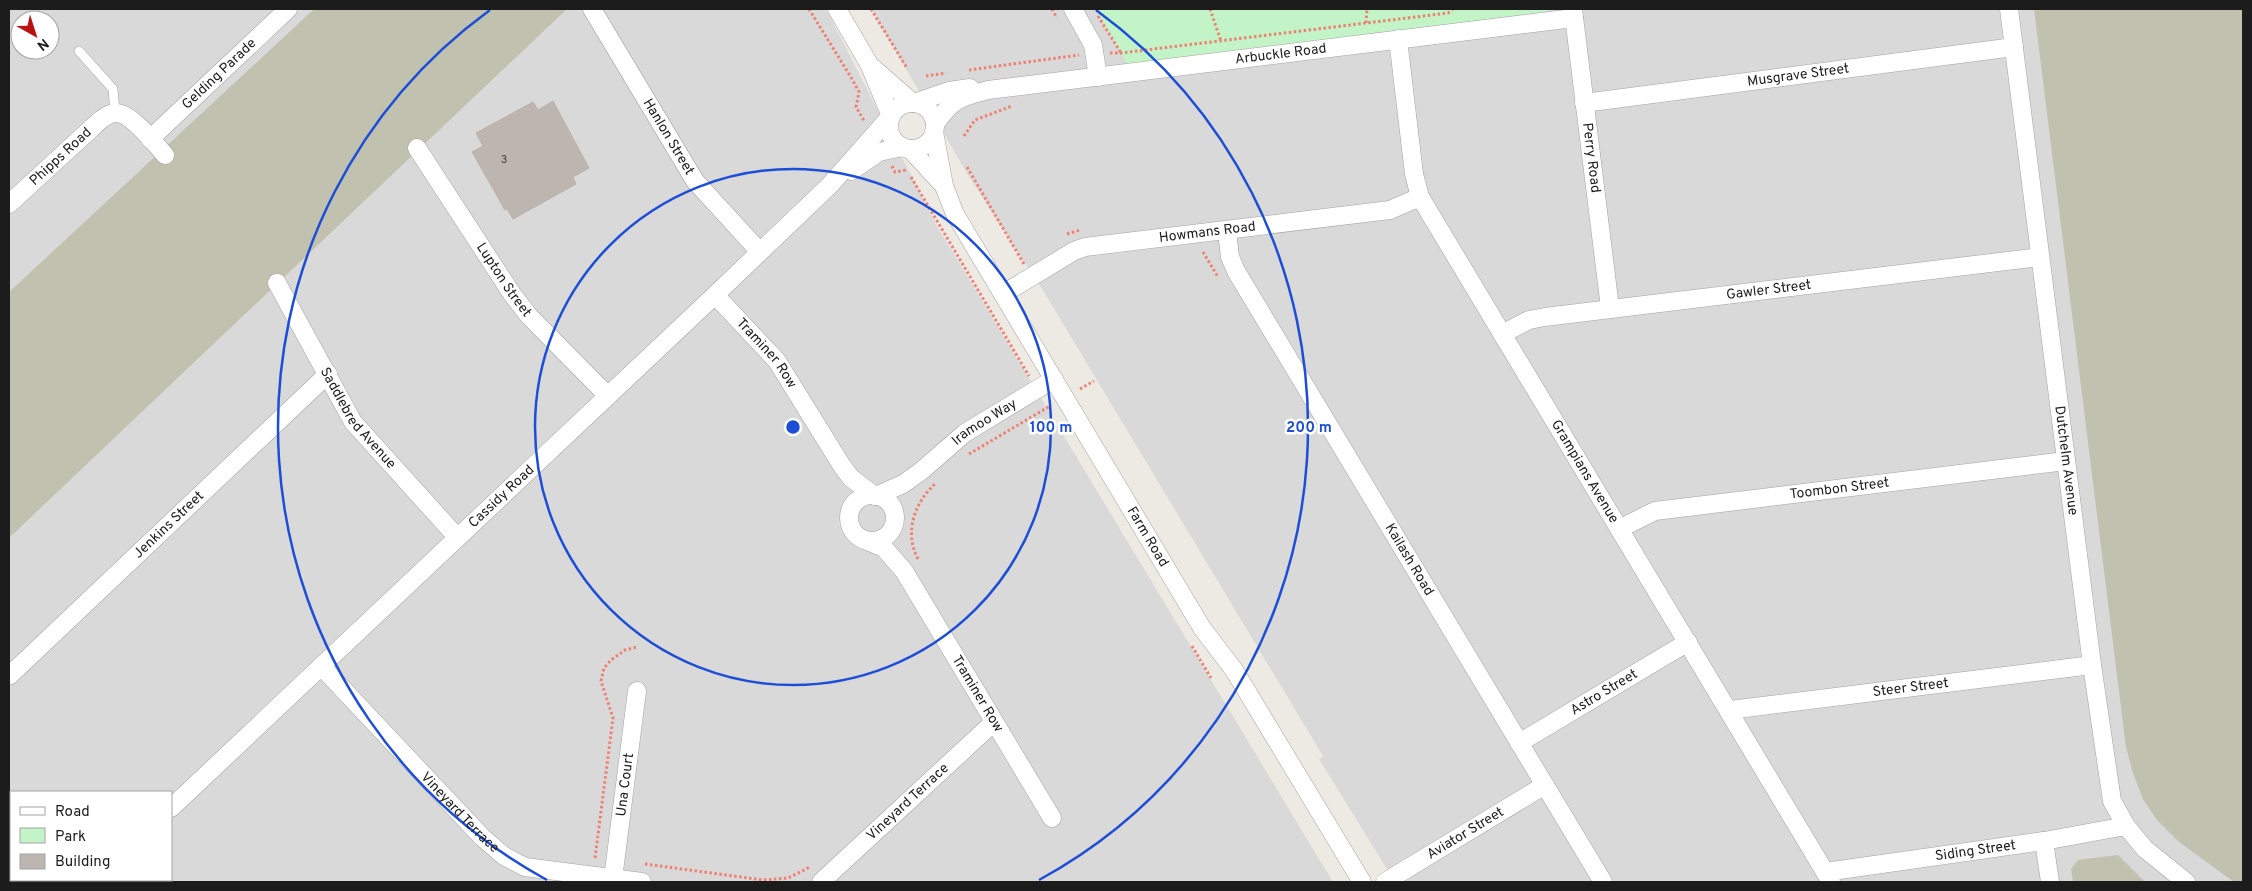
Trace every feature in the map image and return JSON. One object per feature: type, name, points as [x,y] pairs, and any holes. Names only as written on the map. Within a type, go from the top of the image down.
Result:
[{"type":"street","name":"Gelding Parade","points":[[150,139],[288,9]]},
{"type":"street","points":[[837,9],[869,64],[890,116],[889,131],[897,144],[907,148],[925,145],[934,128],[928,110],[914,103],[869,64]]},
{"type":"street","points":[[1073,9],[1090,37],[1095,53],[1098,77]]},
{"type":"street","name":"Dutchelm Avenue","points":[[2009,9],[2092,666],[2112,801],[2126,826],[2145,849],[2186,882]]},
{"type":"street","name":"Hanlon Street","points":[[594,10],[695,182],[760,252]]},
{"type":"street","name":"Arbuckle Road","points":[[934,128],[948,106],[960,98],[988,90],[1398,39],[1573,13]]},
{"type":"street","name":"Perry Road","points":[[1573,13],[1610,308]]},
{"type":"street","name":"Grampians Avenue","points":[[1398,39],[1414,174],[1420,197],[1730,710],[1828,877]]},
{"type":"street","name":"Musgrave Street","points":[[1584,103],[2014,47]]},
{"type":"street","name":"Arbuckle Road","points":[[914,103],[967,87],[988,90]]},
{"type":"street","points":[[890,116],[900,106],[914,103]]},
{"type":"street","points":[[115,113],[125,115],[165,155]]},
{"type":"street","name":"Phipps Road","points":[[9,204],[104,117],[115,113]]},
{"type":"street","name":"Cassidy Road","points":[[172,807],[457,537],[716,296],[830,185],[890,116]]},
{"type":"street","name":"Farm Road","points":[[934,128],[944,186],[956,214],[1202,628],[1234,670],[1362,882]]},
{"type":"street","name":"Lupton Street","points":[[417,148],[512,294],[529,316],[608,396]]},
{"type":"street","name":"Cassidy Road","points":[[830,185],[882,151],[907,148]]},
{"type":"street","name":"Farm Road","points":[[907,148],[944,186]]},
{"type":"street","name":"Howmans Road","points":[[1004,294],[1074,251],[1085,247],[1390,210],[1420,197]]},
{"type":"street","name":"Kailash Road","points":[[1226,230],[1230,257],[1236,271],[1603,882]]},
{"type":"street","name":"Gawler Street","points":[[1502,334],[1536,318],[2040,257]]},
{"type":"street","name":"Saddlebred Avenue","points":[[278,283],[353,422],[457,537]]},
{"type":"street","name":"Traminer Row","points":[[716,296],[777,361],[842,466],[852,478],[876,496]]},
{"type":"street","name":"Jenkins Street","points":[[9,676],[328,374]]},
{"type":"street","name":"Iramoo Way","points":[[876,496],[903,484],[920,472],[965,433],[1054,379]]},
{"type":"street","name":"Toombon Street","points":[[1619,529],[1655,511],[2066,461]]},
{"type":"street","name":"Traminer Row","points":[[842,466],[850,513]]},
{"type":"street","name":"Iramoo Way","points":[[895,522],[906,492],[920,472]]},
{"type":"street","points":[[876,496],[883,498],[892,507],[895,522],[891,531],[884,538],[867,541],[853,532],[850,513],[860,499],[876,496]]},
{"type":"street","name":"Traminer Row","points":[[895,522],[897,548],[904,571]]},
{"type":"street","name":"Traminer Row","points":[[867,541],[884,548],[904,571],[1052,818]]},
{"type":"street","name":"Astro Street","points":[[1519,743],[1688,642]]},
{"type":"street","name":"Vineyard Terrace","points":[[321,666],[482,837],[504,856],[525,868],[642,882]]},
{"type":"street","name":"Steer Street","points":[[1730,710],[2092,666]]},
{"type":"street","name":"Una Court","points":[[613,879],[637,691]]},
{"type":"street","name":"Vineyard Terrace","points":[[821,882],[994,722]]},
{"type":"street","name":"Aviator Street","points":[[1385,882],[1544,785]]},
{"type":"street","name":"Siding Street","points":[[1828,877],[2126,826]]},
{"type":"street","points":[[2044,841],[2050,882]]},
{"type":"lane","points":[[79,50],[113,89],[115,113]]},
{"type":"path","points":[[810,9],[852,79],[858,92],[856,107],[873,135]]},
{"type":"path","points":[[871,9],[907,68]]},
{"type":"path","points":[[1094,9],[1121,54]]},
{"type":"path","points":[[1210,9],[1221,42]]},
{"type":"path","points":[[1366,23],[1367,9]]},
{"type":"path","points":[[964,70],[1095,53],[1121,54],[1221,42],[1448,13],[1453,9]]},
{"type":"path","points":[[926,76],[955,72]]},
{"type":"path","points":[[964,136],[975,120],[1012,106],[1020,105]]},
{"type":"path","points":[[882,151],[895,172],[906,169],[1054,416]]},
{"type":"path","points":[[966,167],[1031,277]]},
{"type":"path","points":[[967,455],[1094,381]]},
{"type":"path","points":[[920,561],[911,539],[912,522],[920,500],[939,480]]},
{"type":"path","points":[[1191,644],[1211,678]]},
{"type":"path","points":[[596,858],[613,718],[601,681],[604,668],[611,660],[626,650],[637,648]]},
{"type":"path","points":[[587,857],[776,880],[800,874],[817,860]]},
{"type":"shaded area","points":[[9,9],[314,9],[9,292]]},
{"type":"shaded area","points":[[314,9],[567,9],[9,538],[9,292]]},
{"type":"shaded area","points":[[567,9],[826,9],[937,226],[1333,882],[9,882],[9,538]]},
{"type":"shaded area","points":[[871,9],[2243,9],[2243,882],[1395,882],[1319,759],[1323,756],[1044,292],[968,175]]},
{"type":"shaded area","points":[[2034,9],[2243,9],[2243,882],[2234,882],[2179,842],[2157,820],[2143,799],[2126,747]]},
{"type":"shaded area","points":[[2118,855],[2145,882],[2073,882],[2071,869],[2078,860]]},
{"type":"green space","points":[[1096,9],[1552,9],[1543,12],[1127,64]]},
{"type":"building","points":[[553,101],[589,168],[573,177],[576,184],[513,219],[507,209],[505,210],[472,152],[483,146],[476,133],[533,102],[538,110]]}]
